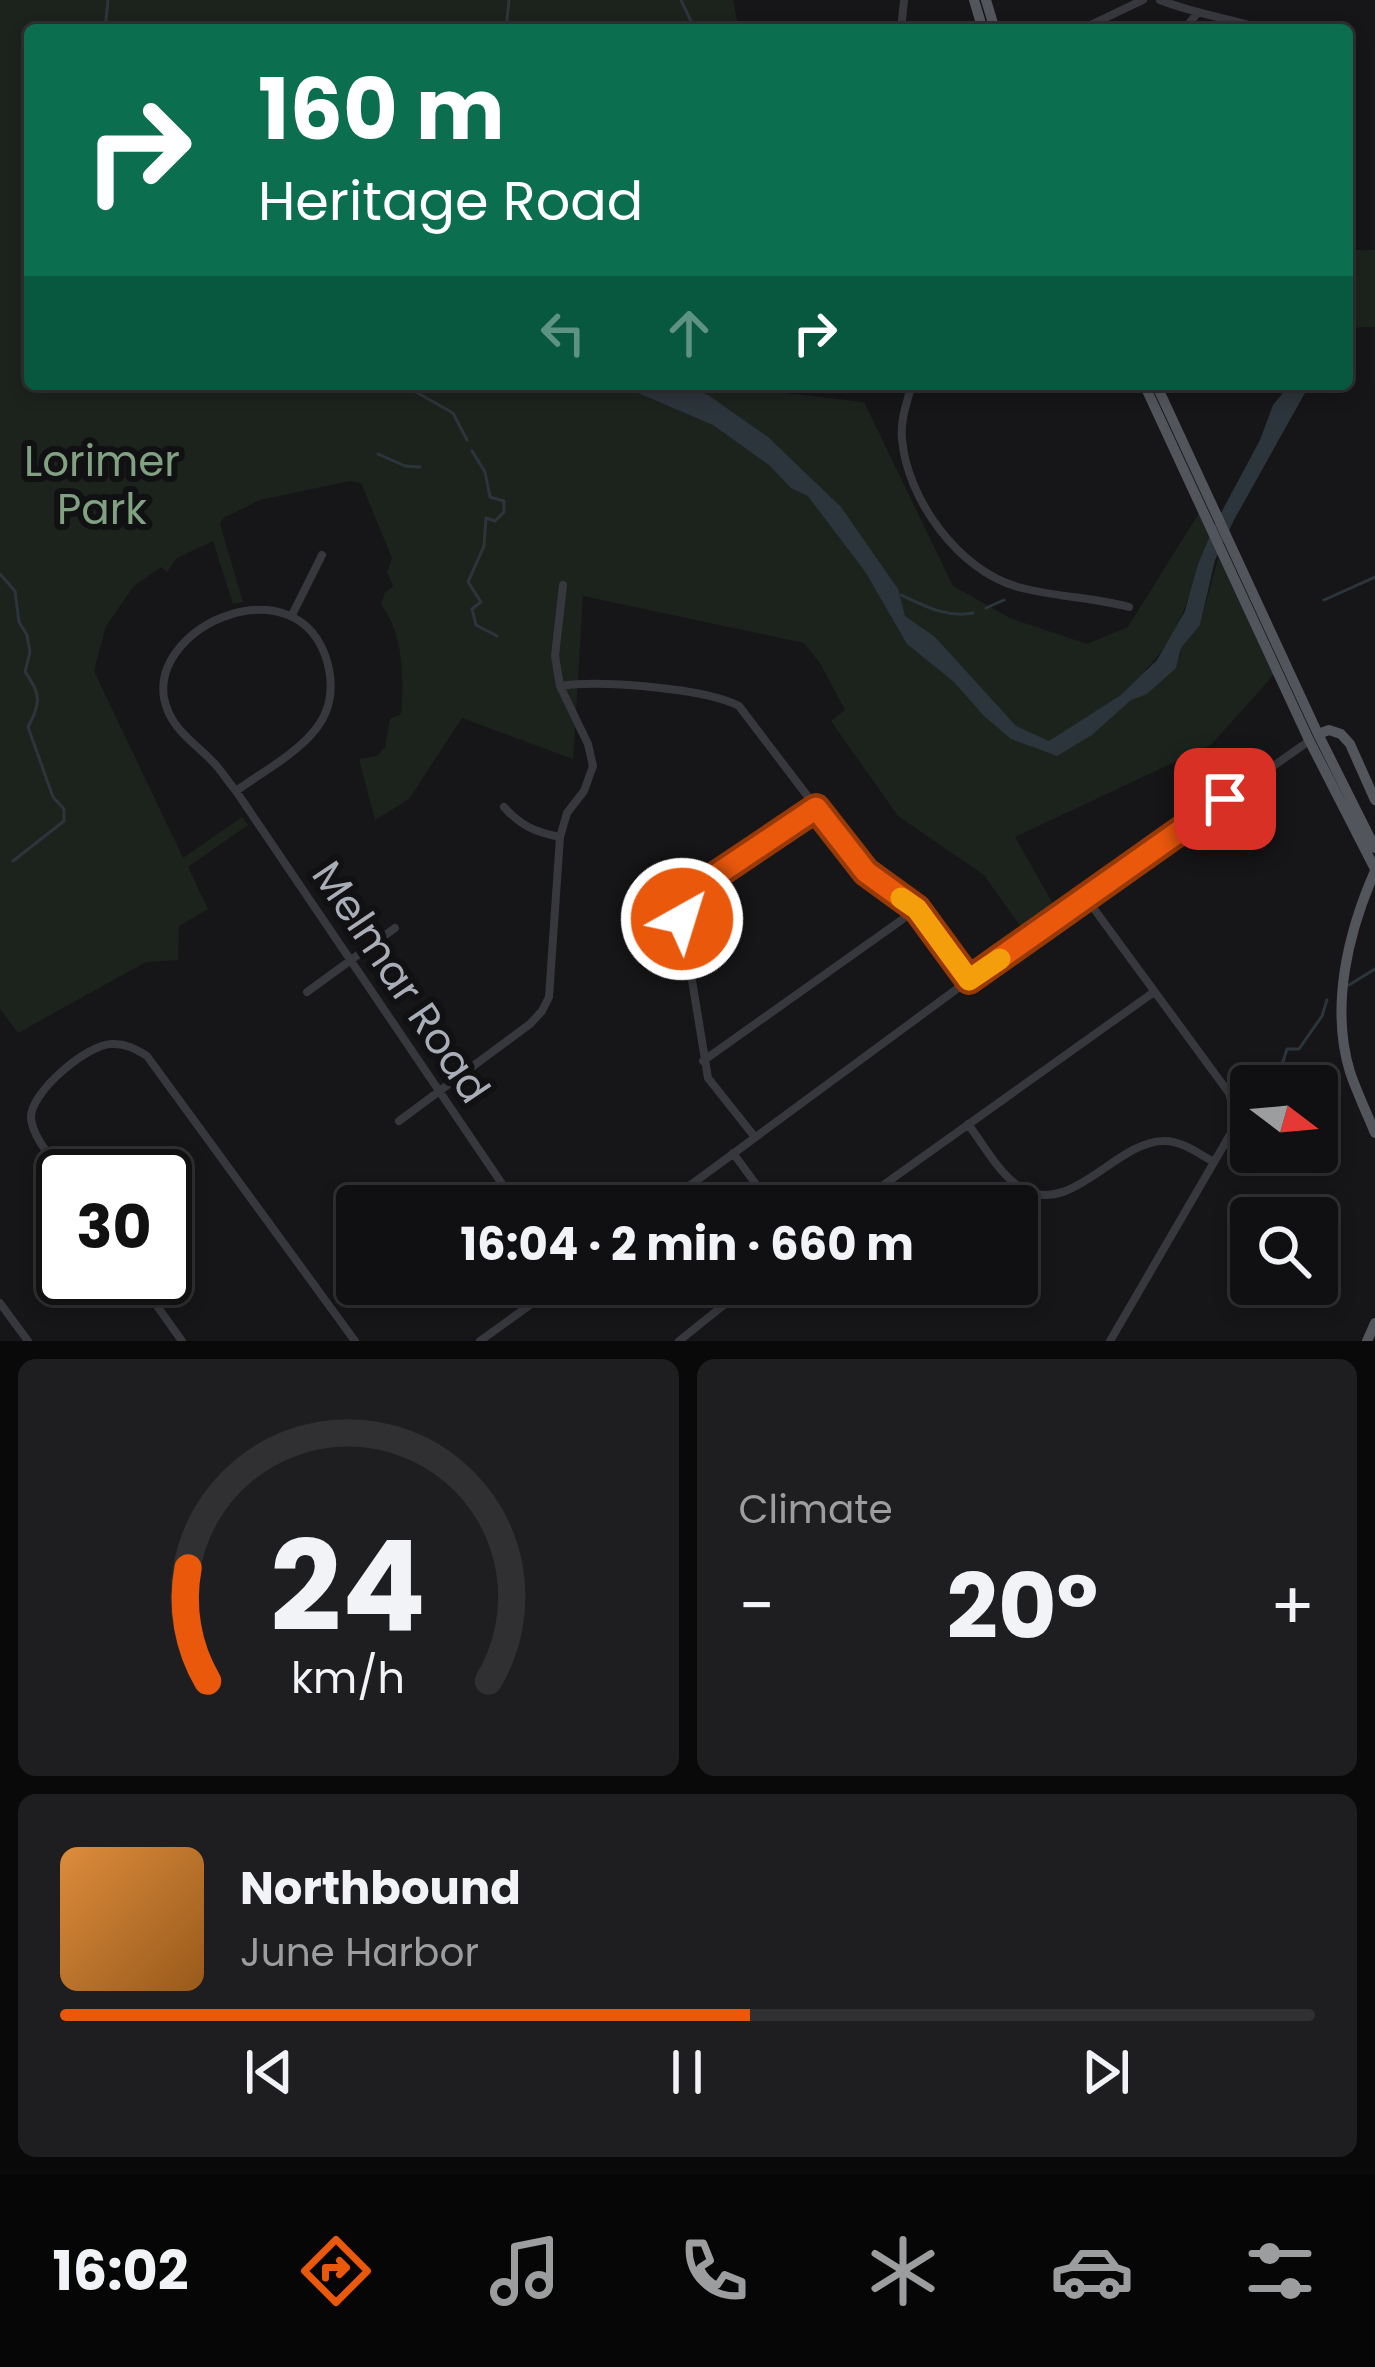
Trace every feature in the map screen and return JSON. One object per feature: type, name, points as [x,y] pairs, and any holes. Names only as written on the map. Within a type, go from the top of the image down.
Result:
[{"type":"main road","points":[[1147,390],[1287,678]]},
{"type":"main road","points":[[1159,390],[1375,870],[1346,965],[1342,1014],[1350,1071],[1375,1133]]},
{"type":"main road","points":[[1314,737],[1329,730],[1346,738],[1375,800]]},
{"type":"main road","points":[[1314,737],[1375,848]]},
{"type":"main road","points":[[1371,1340],[1375,1324]]},
{"type":"street","points":[[1093,24],[1143,0]]},
{"type":"street","points":[[1160,0],[1196,15],[1212,12],[1248,24]]},
{"type":"street","points":[[1190,24],[1196,15]]},
{"type":"street","points":[[911,390],[902,437],[908,469],[937,528],[994,578],[1019,588],[1129,607]]},
{"type":"street","points":[[236,791],[313,734],[328,706],[332,678],[324,650],[292,615],[322,555]]},
{"type":"street","points":[[399,1121],[530,1024],[549,997],[560,837],[567,813],[584,791],[593,766],[588,744],[560,686],[555,656],[563,585]]},
{"type":"street","name":"Melmar Road","points":[[292,615],[254,609],[228,614],[179,648],[166,673],[169,714],[185,739],[213,761],[236,791],[502,1185]]},
{"type":"street","points":[[560,686],[593,682],[728,700],[746,713],[866,872],[917,909],[969,980]]},
{"type":"street","points":[[690,1185],[969,980],[1314,737]]},
{"type":"street","points":[[504,807],[536,833],[560,837]]},
{"type":"street","points":[[754,1136],[709,1078],[703,1061],[682,919],[694,890],[816,808]]},
{"type":"street","points":[[1086,898],[1229,1093],[1236,1117],[1232,1133],[1110,1341]]},
{"type":"street","points":[[703,1061],[917,909]]},
{"type":"street","points":[[307,992],[394,928]]},
{"type":"street","points":[[883,1185],[1154,992]]},
{"type":"street","points":[[46,1149],[31,1120],[33,1103],[43,1088],[107,1043],[122,1044],[147,1056],[355,1341]]},
{"type":"street","points":[[968,1124],[1010,1180],[1042,1196],[1062,1193],[1160,1140],[1214,1162]]},
{"type":"street","points":[[733,1153],[757,1185]]},
{"type":"street","points":[[0,1303],[28,1341]]},
{"type":"street","points":[[156,1305],[178,1337],[163,1341]]},
{"type":"street","points":[[480,1341],[530,1305]]},
{"type":"street","points":[[679,1341],[724,1305]]},
{"type":"green space","name":"Lorimer Park","points":[[0,0],[733,0],[738,24],[24,24],[24,390],[780,390],[864,402],[953,586],[1012,619],[1087,644],[1128,627],[1202,508],[1213,530],[1178,623],[1144,671],[1180,657],[1181,648],[1200,625],[1221,548],[1278,670],[1211,745],[1015,837],[1057,911],[1026,934],[984,875],[898,816],[831,721],[845,710],[804,643],[583,596],[573,759],[462,718],[409,799],[375,820],[359,759],[377,756],[385,747],[390,719],[401,714],[398,643],[381,604],[393,586],[387,572],[392,558],[361,483],[350,481],[260,500],[223,518],[220,524],[243,602],[233,604],[213,541],[177,558],[167,572],[161,567],[134,586],[106,626],[94,671],[183,858],[242,817],[248,825],[188,867],[208,909],[179,926],[178,960],[146,962],[18,1033],[0,1009]]},
{"type":"green space","points":[[1354,250],[1375,250],[1375,327],[1353,328]]},
{"type":"shaded area","points":[[631,390],[697,390],[768,437],[841,507],[898,589],[905,616],[935,637],[1016,726],[1049,741],[1121,695],[1157,660],[1185,611],[1215,524],[1260,440],[1273,405],[1285,390],[1307,390],[1215,560],[1200,625],[1181,648],[1176,668],[1092,735],[1057,756],[1011,739],[954,682],[907,644],[866,573],[808,496],[791,488],[769,465],[713,425]]},
{"type":"waterway","points":[[106,24],[108,0]]},
{"type":"waterway","points":[[507,24],[509,0]]},
{"type":"waterway","points":[[681,0],[692,24]]},
{"type":"waterway","points":[[415,390],[453,413],[467,440]]},
{"type":"waterway","points":[[472,451],[485,472],[490,497],[504,501],[504,512],[495,521],[486,518],[484,546],[468,582],[481,602],[472,609],[476,625],[497,636]]},
{"type":"waterway","points":[[378,454],[420,467]]},
{"type":"waterway","points":[[0,574],[15,591],[19,622],[27,635],[30,652],[25,672],[37,699],[28,727],[53,797],[64,809],[64,821],[13,861]]},
{"type":"waterway","points":[[1324,600],[1375,577]]},
{"type":"waterway","points":[[901,595],[945,612],[973,613]]},
{"type":"waterway","points":[[986,608],[1004,600]]},
{"type":"waterway","points":[[1349,985],[1375,969]]},
{"type":"waterway","points":[[1282,1065],[1287,1049],[1299,1049],[1322,1016],[1327,1000]]},
{"type":"slow traffic","points":[[901,898],[917,909],[969,980],[1000,959]]},
{"type":"route","points":[[682,919],[694,890],[816,808],[866,872],[917,909],[969,980],[1225,799]]}]
